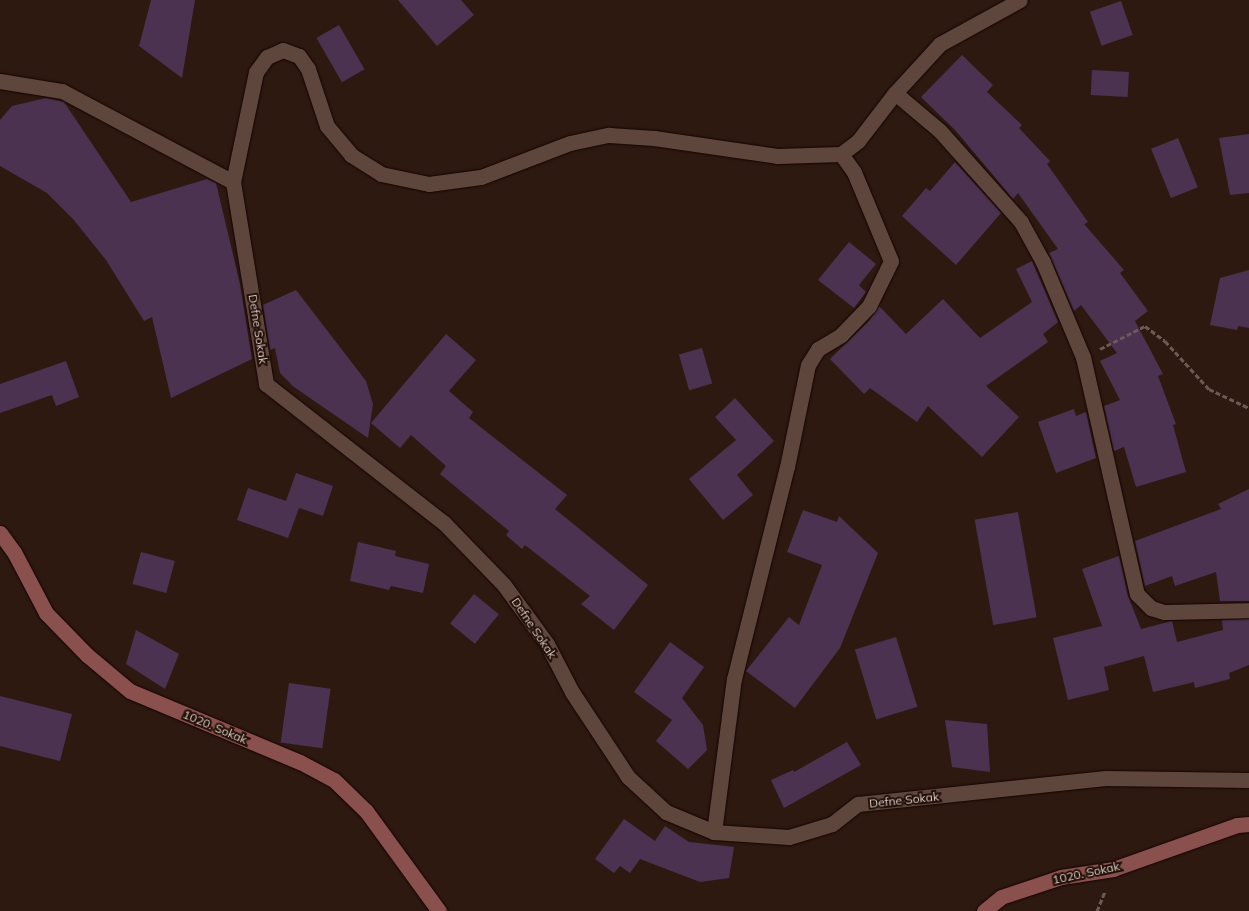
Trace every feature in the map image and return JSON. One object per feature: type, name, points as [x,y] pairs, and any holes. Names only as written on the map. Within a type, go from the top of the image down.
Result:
[{"type":"street","points":[[0,81],[62,92],[233,182],[256,72],[267,57],[284,50],[300,56],[308,69],[327,126],[350,155],[382,174],[429,184],[481,177],[570,143],[609,135],[654,138],[778,156],[841,154],[858,141],[895,93],[940,44],[1020,0]]},
{"type":"street","points":[[895,93],[940,131],[1021,222],[1043,262],[1083,358],[1137,594],[1150,608],[1164,612],[1249,610]]},
{"type":"street","points":[[714,832],[734,679],[787,467],[808,365],[818,348],[841,335],[869,306],[892,261],[854,172],[841,154]]},
{"type":"street","name":"Defne Sokak","points":[[233,182],[266,384],[444,523],[504,585],[547,644],[572,692],[628,777],[666,812],[714,832],[789,837],[832,824],[858,804],[1106,778],[1249,780]]},
{"type":"street","name":"1020. Sokak","points":[[0,533],[14,552],[46,613],[88,655],[130,692],[300,762],[334,780],[366,811],[439,911]]},
{"type":"street","name":"1020. Sokak","points":[[984,911],[1009,894],[1061,877],[1113,869],[1237,826],[1249,824]]},
{"type":"path","points":[[1083,358],[1145,326],[1165,341],[1209,388],[1249,408]]},
{"type":"building","points":[[151,0],[195,0],[182,78],[139,46]]},
{"type":"building","points":[[398,0],[461,0],[474,15],[437,46]]},
{"type":"building","points":[[1121,1],[1133,35],[1102,46],[1090,12]]},
{"type":"building","points":[[339,25],[364,69],[342,82],[316,38]]},
{"type":"building","points":[[962,55],[993,85],[987,92],[1022,125],[1019,128],[1050,161],[1047,164],[1088,222],[1084,224],[1124,270],[1120,273],[1148,311],[1135,321],[1163,374],[1158,376],[1176,424],[1173,425],[1186,472],[1136,487],[1124,447],[1114,451],[1104,406],[1120,400],[1100,361],[1117,353],[1081,305],[1074,311],[1049,253],[1058,249],[1018,193],[1013,199],[956,131],[921,97]]},
{"type":"building","points":[[1092,70],[1129,72],[1128,97],[1091,95]]},
{"type":"building","points":[[46,98],[64,102],[131,202],[207,179],[216,183],[240,284],[252,359],[171,398],[152,317],[144,321],[106,260],[73,219],[47,193],[0,166],[0,120],[12,106]]},
{"type":"building","points":[[1249,134],[1249,193],[1230,195],[1219,138]]},
{"type":"building","points":[[1178,138],[1198,187],[1171,198],[1151,149]]},
{"type":"building","points":[[955,162],[1001,213],[956,265],[902,216],[926,188],[930,191]]},
{"type":"building","points":[[849,242],[876,264],[859,285],[866,292],[854,308],[818,280]]},
{"type":"building","points":[[1032,261],[1058,322],[1043,334],[1048,342],[986,386],[1019,417],[982,457],[928,406],[917,422],[870,388],[864,394],[830,359],[869,321],[879,306],[906,334],[943,299],[980,338],[1032,302],[1016,269]]},
{"type":"building","points":[[1249,270],[1249,328],[1238,326],[1237,330],[1210,325],[1220,278]]},
{"type":"building","points":[[296,290],[366,381],[373,404],[368,438],[294,387],[280,373],[275,348],[270,350],[263,305]]},
{"type":"building","points":[[446,334],[476,360],[449,391],[473,412],[469,418],[567,495],[555,509],[648,585],[614,630],[581,604],[590,596],[525,545],[522,549],[506,535],[509,531],[440,474],[446,466],[411,435],[400,448],[371,423]]},
{"type":"building","points":[[702,348],[712,384],[689,390],[679,355]]},
{"type":"building","points":[[66,361],[79,397],[56,406],[52,395],[0,413],[0,384]]},
{"type":"building","points":[[735,398],[774,441],[737,475],[753,495],[723,520],[689,479],[736,440],[715,417]]},
{"type":"building","points":[[1074,409],[1076,416],[1086,412],[1096,458],[1056,473],[1038,422]]},
{"type":"building","points":[[296,473],[333,486],[323,516],[299,508],[288,538],[237,520],[248,488],[286,501]]},
{"type":"building","points":[[1249,489],[1249,601],[1220,601],[1216,572],[1175,586],[1172,576],[1145,586],[1135,541],[1221,509],[1218,504]]},
{"type":"building","points":[[803,510],[837,522],[839,516],[878,553],[840,648],[795,708],[746,671],[789,617],[799,625],[822,565],[787,552]]},
{"type":"building","points":[[1018,512],[1037,617],[993,625],[975,520]]},
{"type":"building","points":[[358,542],[396,551],[395,556],[429,564],[423,593],[391,586],[389,590],[350,581]]},
{"type":"building","points":[[141,552],[175,561],[166,593],[132,584]]},
{"type":"building","points":[[1119,556],[1128,596],[1141,629],[1172,621],[1177,642],[1223,630],[1222,620],[1249,619],[1249,665],[1229,673],[1230,679],[1195,688],[1194,682],[1153,692],[1144,656],[1104,667],[1109,690],[1068,700],[1053,638],[1102,626],[1082,569]]},
{"type":"building","points":[[474,594],[499,614],[475,644],[450,624]]},
{"type":"building","points":[[136,630],[179,654],[165,689],[126,664]]},
{"type":"building","points":[[896,637],[917,707],[876,719],[855,650]]},
{"type":"building","points":[[670,642],[704,667],[682,698],[703,725],[707,750],[688,769],[656,741],[672,720],[634,692]]},
{"type":"building","points":[[289,683],[331,689],[322,748],[281,742]]},
{"type":"building","points":[[0,696],[72,714],[60,761],[0,746]]},
{"type":"building","points":[[945,720],[987,724],[990,772],[952,767]]},
{"type":"building","points":[[847,742],[861,765],[784,808],[771,780],[793,770],[794,772]]},
{"type":"building","points":[[624,819],[655,841],[665,826],[689,842],[734,847],[729,878],[700,882],[640,859],[630,873],[620,866],[614,873],[595,859]]}]
